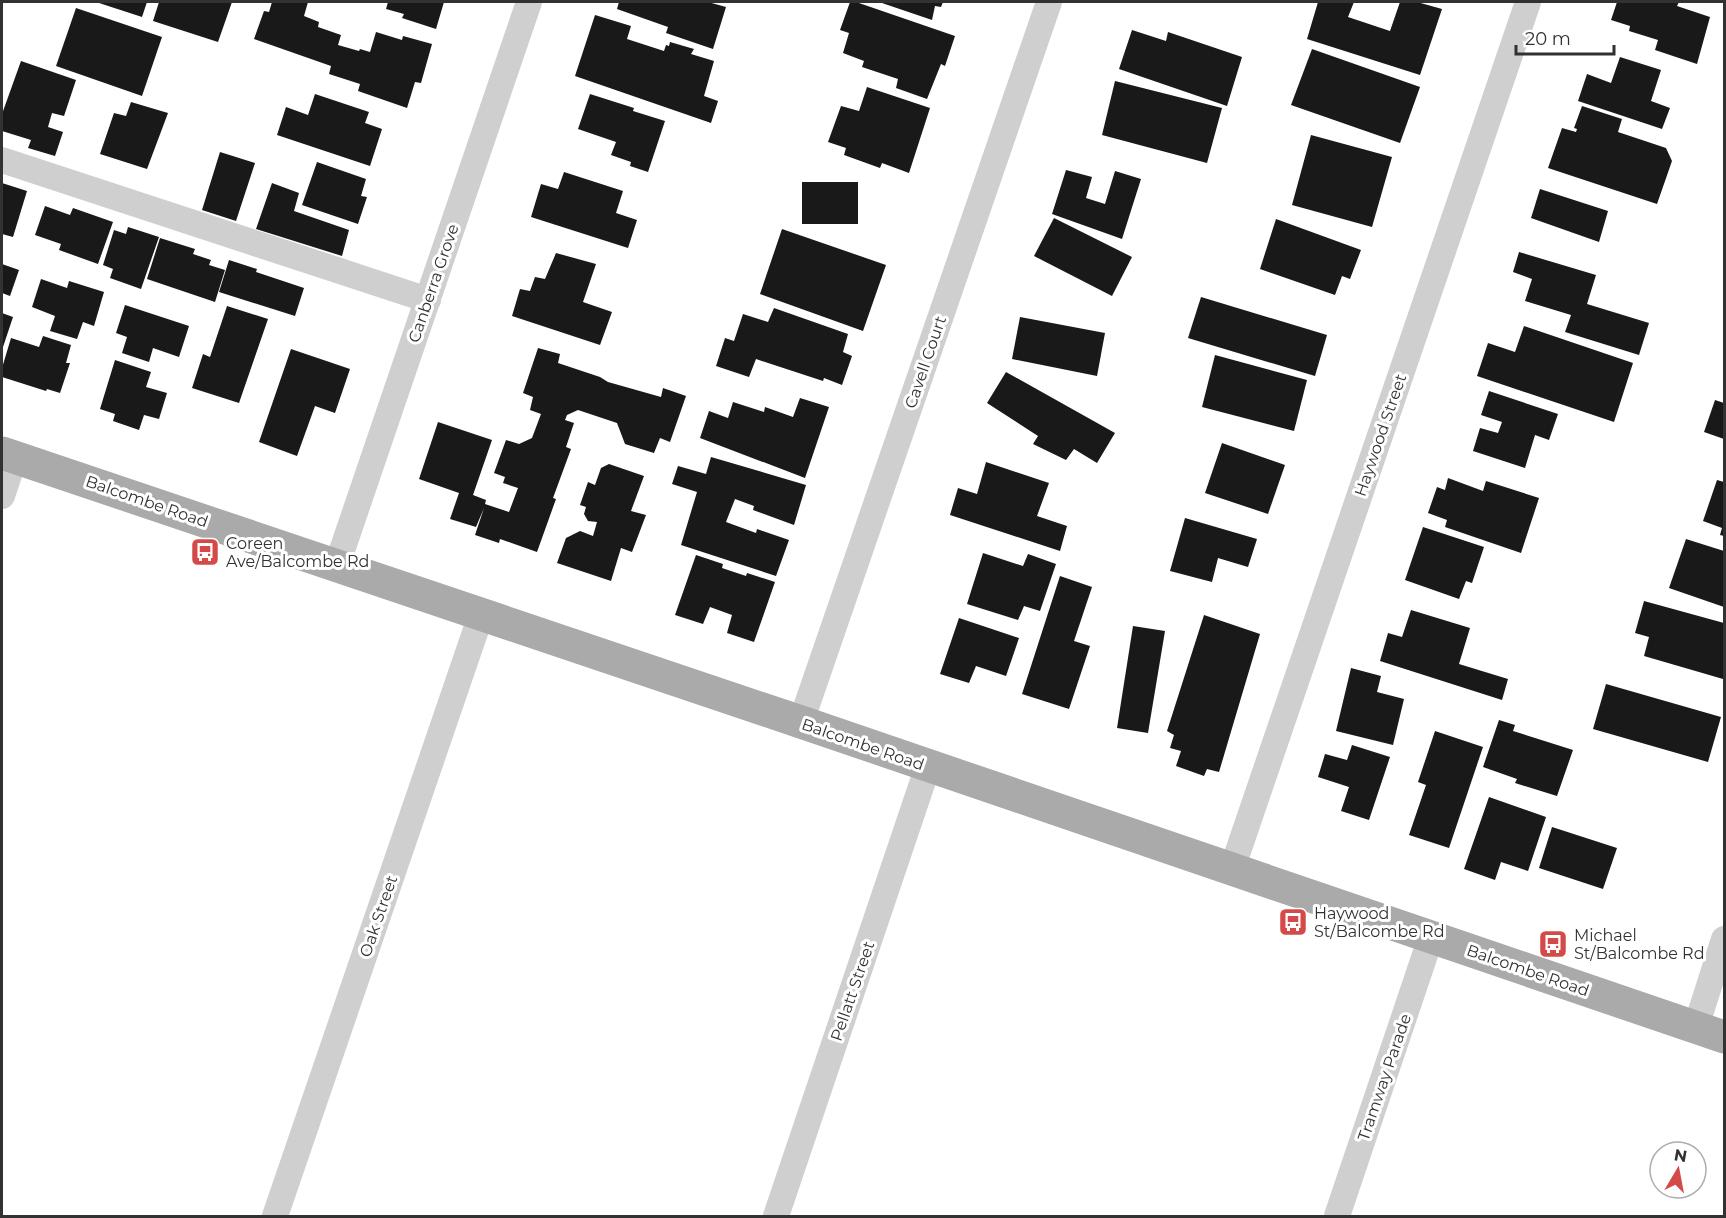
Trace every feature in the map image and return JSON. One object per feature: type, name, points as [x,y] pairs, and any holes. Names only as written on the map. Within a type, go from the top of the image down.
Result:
[{"type":"main road","name":"Balcombe Road","points":[[8,455],[1710,1032]]},
{"type":"street","name":"Canberra Grove","points":[[337,565],[529,2]]},
{"type":"street","name":"Cavell Court","points":[[801,722],[1049,2]]},
{"type":"street","name":"Haywood Street","points":[[1232,869],[1528,2]]},
{"type":"street","points":[[2,160],[428,300]]},
{"type":"street","points":[[2,496],[8,455]]},
{"type":"street","name":"Oak Street","points":[[274,1216],[482,615]]},
{"type":"street","name":"Pellatt Street","points":[[776,1216],[928,766]]},
{"type":"street","name":"Tramway Parade","points":[[1337,1216],[1431,937]]},
{"type":"street","points":[[1710,1032],[1725,939]]},
{"type":"building","points":[[96,2],[147,2],[142,17]]},
{"type":"building","points":[[159,2],[232,2],[218,42],[153,21]]},
{"type":"building","points":[[272,2],[308,2],[304,16],[319,22],[318,27],[341,35],[338,45],[359,51],[360,49],[370,52],[376,32],[402,40],[403,36],[432,44],[421,83],[415,82],[407,108],[358,91],[360,84],[329,74],[331,66],[254,39],[264,11],[269,12]]},
{"type":"building","points":[[388,2],[444,2],[436,29],[402,18],[404,14],[386,9]]},
{"type":"building","points":[[619,2],[708,2],[726,7],[713,49],[666,33],[668,27],[617,9]]},
{"type":"building","points":[[850,2],[856,2],[955,36],[945,66],[941,64],[927,99],[896,88],[898,79],[862,67],[864,61],[843,53],[849,33],[840,30]]},
{"type":"building","points":[[879,2],[943,2],[941,7],[935,6],[932,20]]},
{"type":"building","points":[[1318,2],[1354,2],[1348,17],[1390,31],[1400,2],[1417,2],[1442,9],[1420,75],[1307,39]]},
{"type":"building","points":[[1617,2],[1679,2],[1677,6],[1710,17],[1697,64],[1655,50],[1658,40],[1629,31],[1630,26],[1611,20]]},
{"type":"building","points":[[76,8],[162,37],[142,96],[56,66]]},
{"type":"building","points":[[595,15],[631,26],[627,39],[664,51],[670,42],[694,49],[691,54],[714,61],[704,96],[718,101],[711,123],[575,76]]},
{"type":"building","points":[[1132,30],[1166,41],[1168,32],[1242,57],[1227,106],[1119,69]]},
{"type":"building","points":[[1312,49],[1420,87],[1400,143],[1291,105]]},
{"type":"building","points":[[1620,57],[1661,70],[1651,101],[1670,108],[1662,129],[1578,101],[1587,74],[1611,83]]},
{"type":"building","points":[[21,61],[76,80],[64,116],[52,113],[48,127],[63,132],[55,156],[28,148],[31,140],[2,131],[2,114]]},
{"type":"building","points":[[1115,81],[1222,108],[1207,163],[1102,135]]},
{"type":"building","points":[[867,87],[930,108],[909,173],[882,163],[880,168],[844,155],[846,148],[828,142],[841,106],[859,111]]},
{"type":"building","points":[[315,94],[369,112],[365,123],[382,129],[370,166],[277,135],[286,107],[308,115]]},
{"type":"building","points":[[590,94],[665,121],[648,172],[630,166],[631,162],[611,155],[616,142],[578,129]]},
{"type":"building","points":[[131,102],[168,113],[147,169],[100,154],[114,113],[126,116]]},
{"type":"building","points":[[1582,106],[1622,119],[1618,132],[1666,148],[1672,161],[1657,204],[1548,168],[1562,128],[1576,132],[1577,129],[1574,128]]},
{"type":"building","points":[[1311,135],[1392,157],[1372,227],[1292,205]]},
{"type":"building","points":[[220,152],[255,163],[236,221],[202,210]]},
{"type":"building","points":[[317,162],[366,179],[361,196],[367,197],[358,224],[302,205]]},
{"type":"building","points":[[1066,170],[1092,177],[1086,198],[1105,204],[1115,171],[1141,179],[1122,239],[1052,214]]},
{"type":"building","points":[[564,172],[623,191],[616,213],[637,220],[628,248],[531,217],[541,184],[558,189]]},
{"type":"building","points":[[802,182],[858,182],[858,224],[802,224]]},
{"type":"building","points":[[2,183],[27,191],[13,237],[2,234]]},
{"type":"building","points":[[272,183],[299,193],[294,211],[349,230],[342,256],[256,229]]},
{"type":"building","points":[[1540,189],[1608,211],[1599,242],[1531,218]]},
{"type":"building","points":[[45,206],[70,215],[73,208],[113,222],[98,264],[59,250],[61,244],[35,235]]},
{"type":"building","points":[[1054,218],[1132,257],[1112,296],[1034,256]]},
{"type":"building","points":[[1276,219],[1361,250],[1350,279],[1342,276],[1335,295],[1260,269]]},
{"type":"building","points":[[128,227],[159,237],[141,289],[110,278],[113,269],[103,265],[114,230],[126,234]]},
{"type":"building","points":[[782,229],[886,265],[863,331],[760,294]]},
{"type":"building","points":[[160,238],[195,249],[193,254],[211,260],[209,265],[225,270],[215,302],[147,279]]},
{"type":"building","points":[[1519,252],[1596,275],[1587,304],[1649,323],[1639,355],[1565,332],[1571,315],[1525,301],[1532,279],[1513,272]]},
{"type":"building","points":[[556,253],[596,264],[583,302],[612,312],[600,345],[512,316],[520,289],[530,291],[535,277],[545,279]]},
{"type":"building","points":[[229,260],[304,288],[295,316],[219,292]]},
{"type":"building","points":[[2,264],[19,270],[10,296],[2,293]]},
{"type":"building","points":[[41,279],[67,288],[69,281],[104,292],[94,326],[83,322],[77,339],[50,331],[55,316],[32,307]]},
{"type":"building","points":[[1201,297],[1327,335],[1315,376],[1188,338]]},
{"type":"building","points":[[125,305],[189,326],[179,357],[153,348],[149,362],[122,353],[127,337],[116,333]]},
{"type":"building","points":[[227,306],[268,319],[239,403],[192,388],[203,354],[210,357]]},
{"type":"building","points":[[774,308],[848,334],[843,352],[852,356],[842,385],[756,359],[749,377],[716,366],[725,338],[734,341],[743,314],[768,322]]},
{"type":"building","points":[[2,313],[13,317],[2,350]]},
{"type":"building","points":[[1020,317],[1105,333],[1097,376],[1012,359]]},
{"type":"building","points":[[1524,326],[1633,363],[1614,422],[1477,376],[1488,343],[1515,352]]},
{"type":"building","points":[[43,336],[71,345],[66,363],[70,363],[60,393],[2,377],[2,368],[11,338],[39,347]]},
{"type":"building","points":[[538,348],[560,354],[558,363],[600,377],[608,382],[661,397],[663,388],[686,396],[670,442],[660,438],[654,453],[625,444],[617,423],[578,410],[567,415],[565,420],[574,423],[566,447],[571,449],[537,552],[500,539],[499,543],[475,535],[484,508],[476,527],[450,519],[459,493],[419,479],[438,422],[492,440],[473,495],[486,500],[485,504],[509,512],[518,488],[503,483],[505,477],[494,473],[506,440],[519,444],[532,438],[541,414],[530,410],[533,397],[523,393]]},
{"type":"building","points":[[291,349],[350,369],[335,413],[315,406],[297,456],[259,442]]},
{"type":"building","points":[[1215,355],[1307,380],[1294,431],[1202,407]]},
{"type":"building","points":[[115,360],[151,372],[146,387],[167,393],[159,419],[144,415],[139,430],[113,421],[115,414],[100,409]]},
{"type":"building","points":[[1006,372],[1115,433],[1097,463],[1074,449],[1066,460],[1033,444],[1038,436],[987,403]]},
{"type":"building","points":[[1489,391],[1558,414],[1549,440],[1535,435],[1525,468],[1473,451],[1480,428],[1498,433],[1502,422],[1481,415]]},
{"type":"building","points":[[800,398],[829,407],[805,478],[700,438],[709,411],[728,418],[733,402],[764,412],[765,407],[793,417]]},
{"type":"building","points":[[1715,400],[1724,403],[1724,439],[1704,432]]},
{"type":"building","points":[[1222,443],[1285,465],[1268,514],[1205,493]]},
{"type":"building","points":[[711,457],[806,485],[794,525],[753,510],[754,506],[735,499],[726,522],[756,533],[757,529],[789,540],[776,576],[681,545],[697,492],[672,484],[678,466],[706,474]]},
{"type":"building","points":[[986,462],[1049,483],[1037,516],[1067,526],[1060,551],[950,515],[958,488],[977,494]]},
{"type":"building","points":[[609,464],[644,476],[631,511],[646,515],[632,552],[621,548],[611,581],[557,563],[566,538],[580,531],[593,536],[597,522],[588,521],[584,514],[586,507],[580,505],[588,482],[595,485],[601,468]]},
{"type":"building","points":[[1448,478],[1483,491],[1486,481],[1539,498],[1521,553],[1445,527],[1447,520],[1428,513],[1437,487],[1445,490]]},
{"type":"building","points":[[1717,480],[1724,482],[1724,536],[1720,535],[1722,528],[1703,521]]},
{"type":"building","points":[[1185,518],[1257,539],[1248,567],[1218,558],[1212,582],[1170,571]]},
{"type":"building","points":[[1423,527],[1484,547],[1472,583],[1466,581],[1459,599],[1405,580]]},
{"type":"building","points":[[1686,539],[1724,551],[1724,607],[1669,588]]},
{"type":"building","points":[[983,553],[1023,566],[1028,554],[1056,564],[1040,611],[1024,606],[1018,620],[967,604]]},
{"type":"building","points":[[696,555],[723,564],[722,568],[775,582],[754,642],[727,633],[732,615],[710,607],[703,624],[675,615]]},
{"type":"building","points":[[1060,576],[1092,587],[1074,641],[1090,646],[1069,709],[1022,694]]},
{"type":"building","points":[[1644,601],[1724,623],[1723,679],[1644,656],[1649,637],[1635,633]]},
{"type":"building","points":[[1411,610],[1470,628],[1459,664],[1508,679],[1502,700],[1380,661],[1388,633],[1402,637]]},
{"type":"building","points":[[1204,615],[1260,634],[1219,772],[1207,769],[1204,776],[1176,766],[1181,751],[1170,748],[1174,735],[1167,731]]},
{"type":"building","points":[[959,618],[1019,638],[1006,676],[976,666],[969,683],[940,674]]},
{"type":"building","points":[[1133,626],[1165,631],[1148,733],[1117,728]]},
{"type":"building","points":[[1351,668],[1381,676],[1377,692],[1404,699],[1393,745],[1336,731]]},
{"type":"building","points":[[1606,684],[1721,717],[1708,762],[1593,729]]},
{"type":"building","points":[[1499,720],[1515,725],[1513,731],[1573,750],[1557,796],[1515,783],[1517,779],[1483,767]]},
{"type":"building","points":[[1435,731],[1483,747],[1449,848],[1409,835],[1426,785],[1418,782]]},
{"type":"building","points":[[1352,745],[1390,757],[1369,820],[1341,811],[1349,787],[1318,777],[1325,754],[1347,760]]},
{"type":"building","points":[[1489,797],[1546,817],[1528,871],[1501,862],[1495,880],[1464,869]]},
{"type":"building","points":[[1552,827],[1617,848],[1603,889],[1539,868]]},
{"type":"place","name":"Coreen Ave/Balcombe Rd","points":[[205,552]]},
{"type":"place","name":"Haywood St/Balcombe Rd","points":[[1293,922]]},
{"type":"place","name":"Michael St/Balcombe Rd","points":[[1553,944]]}]
